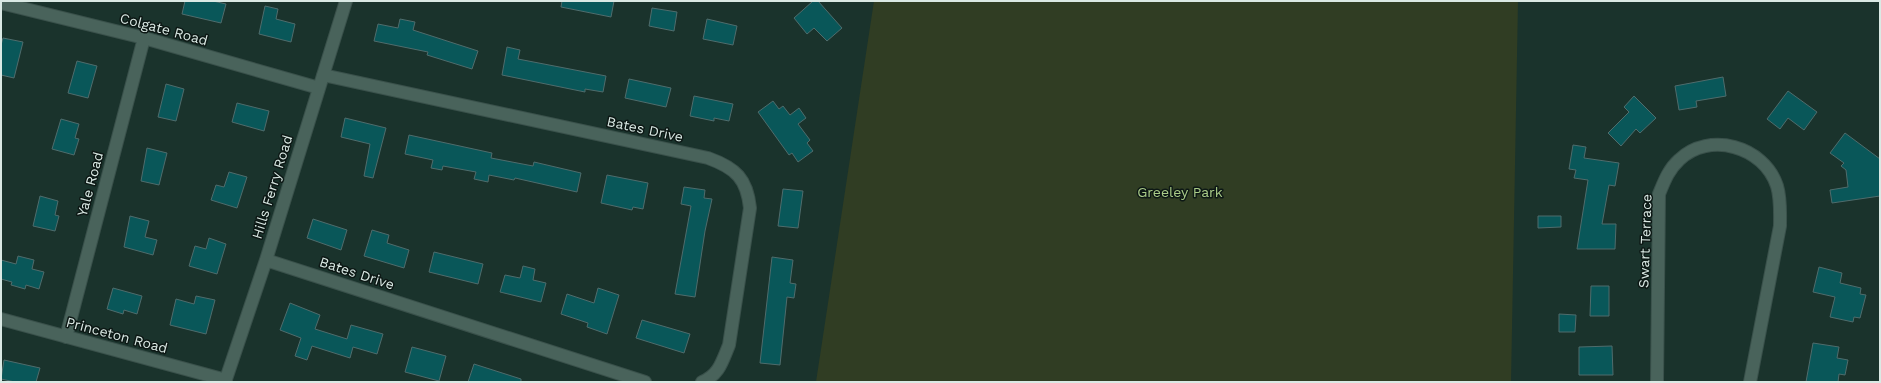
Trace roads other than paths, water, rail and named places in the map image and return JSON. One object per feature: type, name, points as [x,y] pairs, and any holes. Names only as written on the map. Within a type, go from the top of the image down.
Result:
[{"type":"street","name":"Hills Ferry Road","points":[[226,381],[266,260],[346,1]]},
{"type":"street","name":"Colgate Road","points":[[1,3],[144,38],[319,88]]},
{"type":"street","name":"Yale Road","points":[[66,337],[144,38]]},
{"type":"street","name":"Bates Drive","points":[[323,75],[708,158],[726,164],[739,175],[748,191],[750,208],[729,345],[722,362],[713,377],[702,382]]},
{"type":"street","name":"Swart Terrace","points":[[1657,382],[1659,194],[1666,176],[1679,160],[1696,149],[1715,145],[1735,147],[1753,155],[1763,164],[1767,168],[1777,186],[1780,206],[1780,226],[1750,382]]},
{"type":"street","name":"Bates Drive","points":[[266,260],[645,382]]},
{"type":"street","name":"Princeton Road","points":[[1,320],[226,381]]},
{"type":"park label","name":"Greeley Park","points":[[1180,192]]}]
